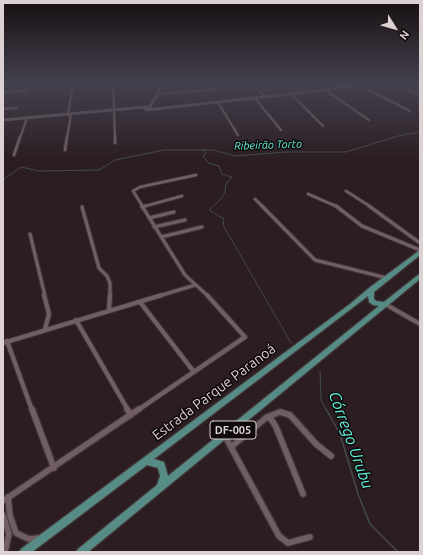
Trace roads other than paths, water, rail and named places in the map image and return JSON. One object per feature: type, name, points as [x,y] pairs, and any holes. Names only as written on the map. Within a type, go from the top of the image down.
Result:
[{"type":"main road","name":"Estrada Parque Paranoá","points":[[24,552],[289,353],[420,251]]},
{"type":"main road","name":"DF-005","points":[[81,552],[420,276]]},
{"type":"main road","points":[[371,290],[371,300],[375,303],[385,304]]},
{"type":"main road","points":[[146,460],[161,465],[164,476],[160,489]]},
{"type":"street","points":[[65,150],[70,110]]},
{"type":"street","points":[[3,120],[124,110]]},
{"type":"street","points":[[222,110],[238,135]]},
{"type":"street","points":[[265,110],[281,130]]},
{"type":"street","points":[[307,110],[323,126]]},
{"type":"street","points":[[354,110],[369,120]]},
{"type":"street","points":[[114,111],[115,143]]},
{"type":"street","points":[[14,155],[27,118]]},
{"type":"street","points":[[43,537],[29,539],[16,534],[6,499],[54,468],[245,337],[243,333],[185,275],[133,191],[136,188],[196,174]]},
{"type":"street","points":[[346,190],[420,243]]},
{"type":"street","points":[[308,194],[340,208],[362,226],[420,251]]},
{"type":"street","points":[[142,207],[182,196]]},
{"type":"street","points":[[255,200],[315,260],[387,278]]},
{"type":"street","points":[[82,207],[99,268],[107,276],[110,283],[109,310]]},
{"type":"street","points":[[149,218],[174,212]]},
{"type":"street","points":[[154,227],[185,220]]},
{"type":"street","points":[[161,237],[202,227]]},
{"type":"street","points":[[30,234],[49,314],[45,329]]},
{"type":"street","points":[[54,468],[5,342],[195,285]]},
{"type":"street","points":[[140,302],[194,372]]},
{"type":"street","points":[[385,304],[420,324]]},
{"type":"street","points":[[76,320],[131,415]]},
{"type":"street","points":[[231,447],[266,417],[280,412],[290,415],[316,444],[332,456]]},
{"type":"street","points":[[266,417],[273,422],[276,427],[303,494]]},
{"type":"street","points":[[225,436],[279,536],[284,541],[293,543],[310,536]]},
{"type":"street","points":[[3,516],[9,534],[5,552]]},
{"type":"waterway","name":"Ribeirão Torto","points":[[203,150],[213,150],[236,156],[285,152],[346,152],[398,136],[420,132]]},
{"type":"waterway","name":"Ribeirão Torto","points":[[3,180],[21,167],[39,171],[99,170],[115,160],[164,150],[203,150]]},
{"type":"waterway","points":[[203,150],[206,153],[203,157],[209,163],[219,166],[222,174],[232,177],[226,184],[225,192],[221,199],[209,210],[224,219],[223,225],[291,343]]},
{"type":"waterway","name":"Córrego Urubu","points":[[320,371],[321,400],[326,410]]},
{"type":"waterway","name":"Córrego Urubu","points":[[326,409],[340,434],[358,494],[370,524],[398,552]]}]
